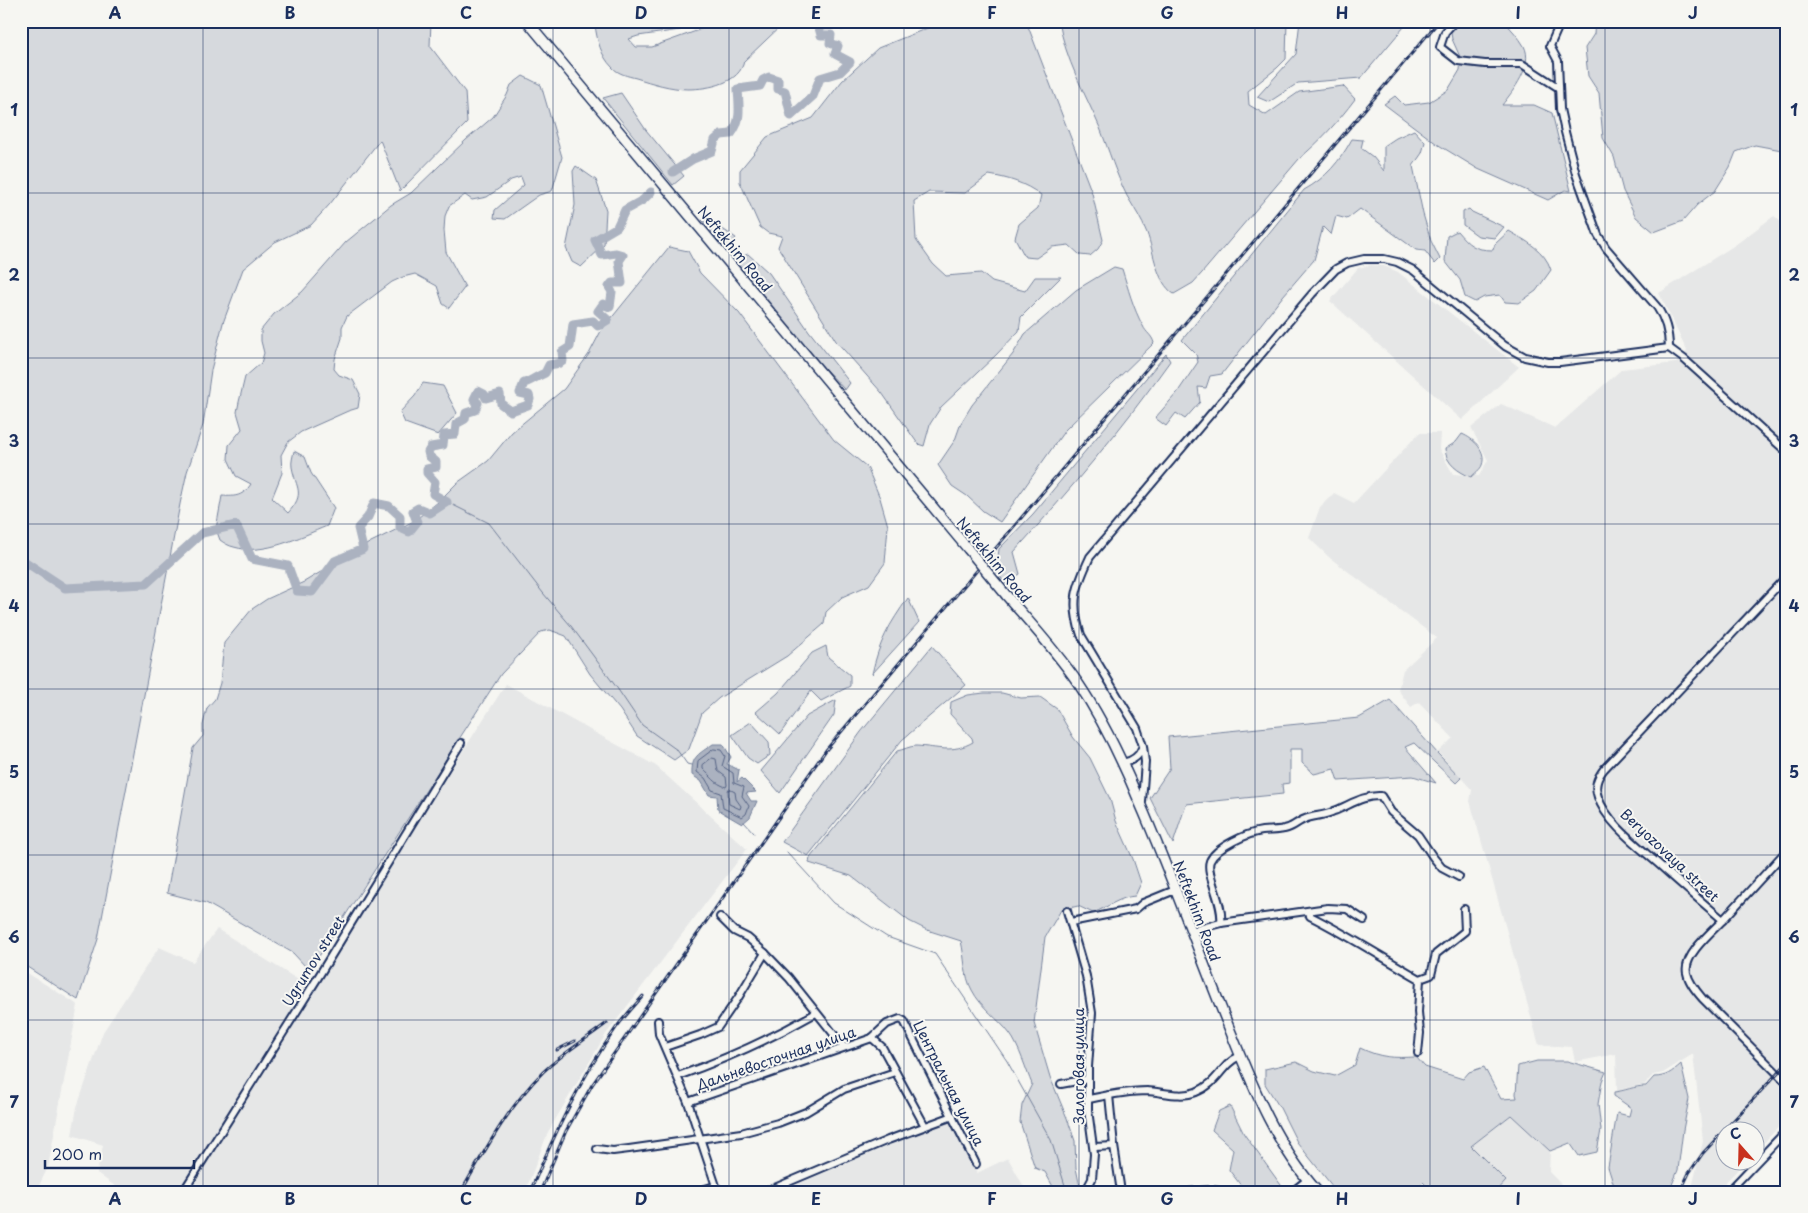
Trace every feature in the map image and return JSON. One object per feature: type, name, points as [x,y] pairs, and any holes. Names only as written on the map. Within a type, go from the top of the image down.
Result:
[{"type":"main road","name":"Neftekhim Road","points":[[528,21],[1057,655],[1078,683],[1123,763],[1259,1101],[1307,1180],[1318,1192]]},
{"type":"street","points":[[1455,21],[1445,32],[1440,47],[1458,61],[1485,64],[1522,64],[1559,88]]},
{"type":"street","points":[[1560,21],[1550,46],[1558,61],[1560,109],[1576,174],[1598,236],[1606,248],[1657,307],[1666,323],[1669,348]]},
{"type":"street","points":[[1143,810],[1141,797],[1145,762],[1142,746],[1137,728],[1081,635],[1076,619],[1075,594],[1080,578],[1090,557],[1312,294],[1336,270],[1346,264],[1364,258],[1384,259],[1408,267],[1505,346],[1525,357],[1536,360],[1560,362],[1669,348],[1684,359],[1787,452]]},
{"type":"street","name":"Beryozovaya street","points":[[1787,576],[1604,769],[1596,781],[1598,798],[1611,819],[1638,846],[1722,920],[1690,956],[1686,965],[1688,978],[1703,999],[1787,1083]]},
{"type":"street","name":"Ugrumov street","points":[[183,1192],[317,979],[461,743]]},
{"type":"street","points":[[1123,763],[1135,758],[1140,753],[1142,746]]},
{"type":"street","points":[[1220,923],[1222,915],[1220,904],[1209,863],[1212,856],[1245,836],[1259,831],[1291,827],[1307,818],[1336,811],[1359,799],[1381,796],[1391,812],[1418,835],[1442,868],[1459,877]]},
{"type":"street","points":[[1722,920],[1787,850]]},
{"type":"street","points":[[1071,922],[1136,909],[1175,890]]},
{"type":"street","points":[[1191,931],[1220,923],[1328,908],[1347,909],[1364,920]]},
{"type":"street","points":[[1309,911],[1310,916],[1420,979],[1431,975],[1436,954],[1465,931],[1464,909]]},
{"type":"street","name":"Залоговая улица","points":[[1067,911],[1086,976],[1092,1013],[1088,1079],[1090,1131],[1094,1147],[1092,1179],[1085,1192]]},
{"type":"street","points":[[720,917],[734,931],[748,938],[765,953],[789,978],[844,1047]]},
{"type":"street","points":[[665,1047],[700,1035],[718,1026],[738,998],[765,953]]},
{"type":"street","points":[[1418,1054],[1420,979]]},
{"type":"street","points":[[678,1076],[764,1042],[816,1013]]},
{"type":"street","name":"Центральная улица","points":[[872,1038],[887,1024],[900,1019],[904,1021],[976,1164]]},
{"type":"street","points":[[658,1021],[659,1034],[688,1102],[716,1189],[695,1192]]},
{"type":"street","points":[[872,1038],[882,1047],[925,1126]]},
{"type":"street","name":"Дальневосточная улица","points":[[688,1102],[872,1038]]},
{"type":"street","points":[[1089,1099],[1109,1094],[1148,1091],[1175,1095],[1195,1093],[1208,1086],[1231,1060],[1240,1056]]},
{"type":"street","points":[[597,1149],[612,1151],[741,1133],[778,1123],[810,1109],[844,1089],[895,1072]]},
{"type":"street","points":[[1061,1084],[1088,1079]]},
{"type":"street","points":[[1109,1094],[1121,1192]]},
{"type":"street","points":[[766,1192],[826,1165],[953,1116]]},
{"type":"street","points":[[1728,1192],[1787,1130]]},
{"type":"street","points":[[1094,1147],[1114,1146]]},
{"type":"street","points":[[1292,1192],[1307,1180]]},
{"type":"street","points":[[1188,1192],[1211,1190],[1228,1192]]},
{"type":"shaded area","points":[[21,21],[431,21],[430,46],[465,92],[467,123],[400,191],[380,140],[330,204],[311,225],[275,242],[243,269],[223,323],[211,370],[203,425],[187,472],[98,939],[78,1000],[21,963]]},
{"type":"shaded area","points":[[598,21],[698,21],[680,30],[629,39],[636,47],[652,47],[699,30],[716,21],[786,21],[744,61],[737,75],[730,80],[705,88],[688,89],[655,84],[623,74],[614,69],[608,63],[600,48],[595,25]]},
{"type":"shaded area","points":[[945,21],[1026,21],[1092,193],[1103,240],[1098,249],[1090,256],[1080,255],[1069,245],[1052,247],[1036,258],[1025,257],[1015,238],[1019,224],[1038,208],[1041,195],[1023,184],[996,176],[989,175],[965,193],[929,192],[914,201],[916,240],[933,264],[946,276],[981,273],[992,282],[1025,291],[1035,277],[1061,277],[1021,317],[1019,331],[941,407],[930,424],[924,446],[918,444],[882,393],[836,341],[778,247],[782,236],[768,233],[760,227],[740,182],[740,170],[767,137],[813,118],[842,81],[878,48]]},
{"type":"shaded area","points":[[1059,21],[1287,21],[1286,59],[1248,91],[1249,105],[1266,115],[1299,92],[1343,86],[1355,99],[1329,131],[1299,159],[1193,283],[1174,294],[1168,289],[1159,274],[1145,228],[1123,188],[1100,128],[1076,76],[1066,49]]},
{"type":"shaded area","points":[[1300,21],[1409,21],[1361,78],[1298,83],[1269,102],[1257,97],[1296,54]]},
{"type":"shaded area","points":[[1449,21],[1504,21],[1520,39],[1526,53],[1524,69],[1521,77],[1502,105],[1534,105],[1552,113],[1571,191],[1565,190],[1548,200],[1478,169],[1437,144],[1384,104],[1395,96],[1404,105],[1429,102],[1448,90],[1460,70],[1461,59],[1452,39]]},
{"type":"shaded area","points":[[1595,21],[1787,21],[1787,151],[1755,145],[1736,152],[1730,167],[1715,191],[1697,205],[1683,221],[1654,232],[1636,217],[1623,191],[1614,157],[1603,138],[1599,93],[1588,76],[1585,48],[1594,34]]},
{"type":"shaded area","points":[[523,76],[541,85],[562,157],[552,191],[539,195],[505,219],[494,218],[495,210],[524,185],[521,177],[511,180],[487,197],[472,200],[465,195],[449,206],[445,216],[444,230],[446,252],[465,287],[449,308],[443,304],[437,286],[415,274],[392,282],[347,316],[342,327],[342,338],[335,359],[334,369],[339,375],[353,380],[360,394],[358,408],[301,432],[288,442],[281,455],[282,473],[272,498],[288,513],[297,500],[298,491],[292,465],[294,451],[305,457],[311,473],[334,508],[327,526],[281,544],[257,549],[232,547],[223,542],[220,540],[216,529],[222,496],[239,495],[251,484],[236,476],[228,459],[229,445],[242,429],[237,412],[245,377],[261,363],[264,353],[261,330],[274,314],[302,292],[346,242],[391,205],[411,193],[493,117],[511,85]]},
{"type":"shaded area","points":[[621,93],[646,130],[684,176],[673,185],[603,98]]},
{"type":"shaded area","points":[[1414,130],[1425,142],[1422,153],[1413,166],[1423,214],[1431,241],[1440,259],[1435,264],[1425,251],[1416,250],[1360,209],[1347,219],[1336,216],[1331,235],[1323,227],[1314,260],[1283,296],[1222,374],[1210,376],[1206,388],[1198,387],[1200,402],[1185,419],[1176,413],[1166,426],[1155,418],[1177,393],[1198,362],[1196,354],[1182,340],[1304,190],[1332,168],[1343,155],[1352,139],[1363,140],[1361,148],[1373,157],[1384,171],[1384,146]]},
{"type":"shaded area","points":[[576,166],[596,180],[606,210],[604,245],[581,267],[572,262],[566,248],[575,205],[573,171]]},
{"type":"shaded area","points":[[1469,209],[1504,227],[1495,238],[1478,236],[1463,225],[1463,212]]},
{"type":"shaded area","points":[[1774,216],[1787,227],[1787,1118],[1766,1140],[1766,1120],[1716,1120],[1716,1170],[1737,1170],[1716,1192],[1691,1192],[1703,1141],[1693,1054],[1663,1073],[1653,1075],[1645,1084],[1617,1091],[1616,1054],[1575,1062],[1572,1047],[1539,1045],[1470,801],[1472,790],[1438,752],[1453,738],[1419,702],[1411,707],[1398,690],[1403,670],[1437,638],[1330,558],[1309,538],[1320,507],[1334,493],[1354,503],[1419,433],[1440,433],[1439,449],[1453,474],[1479,476],[1488,460],[1471,428],[1501,404],[1555,428],[1622,369],[1676,363],[1687,351],[1659,293],[1735,245]]},
{"type":"shaded area","points":[[702,220],[718,226],[736,238],[731,244],[741,257],[748,254],[769,273],[809,331],[850,383],[845,390],[807,350]]},
{"type":"shaded area","points":[[1457,231],[1472,246],[1493,250],[1495,244],[1509,231],[1528,242],[1540,252],[1551,270],[1536,291],[1519,303],[1505,302],[1500,295],[1484,297],[1475,302],[1465,297],[1460,280],[1445,261],[1447,236]]},
{"type":"shaded area","points":[[669,247],[688,251],[700,273],[739,313],[834,440],[867,467],[880,498],[888,526],[885,563],[869,585],[842,597],[826,612],[824,624],[787,656],[719,698],[702,713],[689,749],[674,760],[637,736],[620,710],[590,674],[566,636],[550,630],[541,632],[501,674],[314,964],[306,967],[293,953],[206,903],[167,893],[193,748],[203,736],[203,725],[207,708],[215,699],[220,683],[224,643],[252,609],[267,599],[304,582],[371,542],[414,521],[438,502],[457,483],[488,461],[512,432],[564,389],[589,354],[601,331]]},
{"type":"shaded area","points":[[1371,265],[1384,266],[1398,272],[1519,367],[1462,420],[1330,301],[1358,268]]},
{"type":"shaded area","points":[[1114,267],[1122,269],[1136,312],[1154,343],[1065,430],[1000,522],[952,486],[938,465],[955,440],[961,423],[972,405],[1013,354],[1025,334],[1076,290]]},
{"type":"shaded area","points":[[1166,354],[1170,361],[1133,411],[1075,483],[1014,552],[1020,574],[1006,584],[989,563],[998,557],[999,549],[1033,514]]},
{"type":"shaded area","points":[[423,383],[443,386],[457,413],[438,435],[405,423],[400,412],[415,396]]},
{"type":"shaded area","points":[[1462,434],[1475,442],[1483,455],[1481,467],[1471,477],[1454,467],[1446,454],[1445,449],[1456,442]]},
{"type":"shaded area","points":[[908,598],[919,622],[872,674],[878,652],[886,634]]},
{"type":"shaded area","points":[[826,646],[828,657],[850,675],[850,686],[821,701],[811,691],[780,734],[756,712],[778,693],[812,653]]},
{"type":"shaded area","points":[[932,646],[966,685],[902,740],[808,856],[782,842],[861,732]]},
{"type":"shaded area","points":[[506,684],[656,766],[747,849],[606,1034],[548,1132],[525,1192],[123,1192],[97,1173],[103,1145],[72,1135],[77,1107],[103,1032],[159,947],[193,962],[217,929],[308,986],[317,979]]},
{"type":"shaded area","points":[[1002,693],[1021,698],[1040,697],[1057,709],[1073,737],[1090,758],[1110,799],[1116,821],[1133,859],[1141,883],[1135,896],[1119,900],[1093,913],[1078,906],[1061,910],[1045,937],[1034,1023],[1050,1077],[1075,1141],[1076,1168],[1081,1192],[1056,1192],[1045,1172],[1035,1168],[1020,1122],[1022,1105],[1032,1084],[1013,1039],[980,1002],[969,985],[961,941],[927,930],[909,921],[851,876],[809,863],[810,858],[897,751],[916,746],[952,749],[973,742],[972,738],[950,714],[951,702],[968,695]]},
{"type":"shaded area","points":[[836,700],[834,715],[780,793],[761,771],[807,716]]},
{"type":"shaded area","points":[[1390,700],[1461,778],[1456,783],[1414,743],[1405,747],[1436,783],[1413,776],[1338,781],[1334,769],[1314,774],[1302,763],[1302,749],[1290,749],[1290,783],[1282,784],[1283,794],[1186,804],[1173,844],[1150,798],[1170,768],[1168,737],[1359,718]]},
{"type":"shaded area","points":[[751,722],[769,742],[770,755],[757,764],[748,758],[732,735]]},
{"type":"shaded area","points":[[21,969],[78,1005],[48,1167],[36,1192],[21,1192]]},
{"type":"shaded area","points":[[1360,1048],[1387,1057],[1416,1057],[1425,1067],[1463,1079],[1469,1072],[1484,1067],[1501,1099],[1517,1098],[1518,1066],[1537,1061],[1567,1061],[1606,1072],[1602,1081],[1598,1104],[1601,1130],[1597,1152],[1579,1156],[1570,1143],[1550,1151],[1511,1115],[1471,1146],[1506,1181],[1496,1192],[1433,1192],[1423,1182],[1414,1192],[1337,1192],[1297,1142],[1280,1108],[1265,1084],[1265,1069],[1296,1062],[1314,1071],[1335,1076],[1355,1065]]},
{"type":"shaded area","points":[[1681,1064],[1689,1099],[1678,1170],[1669,1192],[1616,1192],[1608,1167],[1617,1113],[1629,1116],[1631,1108],[1614,1096],[1614,1092],[1646,1086],[1654,1077],[1669,1074]]},
{"type":"shaded area","points":[[1230,1106],[1244,1134],[1286,1192],[1246,1192],[1229,1170],[1233,1149],[1212,1130],[1219,1111]]},
{"type":"shaded area","points":[[1511,1115],[1550,1151],[1549,1172],[1569,1192],[1496,1192],[1506,1181],[1471,1146]]},
{"type":"shaded area","points":[[952,1119],[977,1173],[1008,1158],[1027,1192],[779,1192]]},
{"type":"water","points":[[713,744],[723,744],[731,757],[727,764],[739,770],[737,782],[742,778],[756,792],[746,793],[751,801],[757,801],[750,817],[742,824],[718,810],[717,796],[709,795],[701,781],[692,775],[693,764],[697,756]]},
{"type":"waterway","points":[[673,172],[693,159],[712,151],[715,140],[721,135],[731,134],[738,119],[738,89],[760,86],[763,80],[769,77],[778,80],[778,89],[785,91],[791,116],[813,96],[820,78],[840,72],[850,62],[835,54],[838,46],[830,43],[831,35],[821,35],[819,28],[822,21]]},
{"type":"waterway","points":[[839,21],[842,26],[849,21]]},
{"type":"waterway","points":[[21,559],[65,588],[146,584],[202,533],[236,525],[252,559],[288,566],[297,591],[312,592],[335,561],[363,549],[358,528],[368,517],[374,503],[389,506],[400,516],[400,528],[409,532],[417,522],[413,511],[418,508],[430,513],[447,502],[433,494],[435,482],[427,473],[427,469],[436,467],[436,462],[429,456],[428,452],[431,447],[443,445],[444,435],[455,434],[456,424],[465,419],[466,413],[475,410],[478,403],[474,399],[478,391],[484,394],[486,398],[500,394],[501,404],[511,411],[528,405],[529,395],[520,393],[524,383],[545,373],[549,365],[563,361],[562,352],[570,347],[573,324],[593,321],[598,326],[608,320],[598,311],[603,304],[610,307],[612,292],[609,287],[612,283],[622,283],[619,261],[623,255],[616,253],[602,255],[595,240],[617,227],[625,210],[643,200],[651,192]]},
{"type":"waterway","points":[[447,502],[489,523],[571,626],[642,725],[677,750],[687,764],[691,765]]},
{"type":"waterway","points":[[744,822],[754,833]]},
{"type":"waterway","points":[[787,852],[834,903],[887,937],[935,954],[1007,1061],[1051,1140],[1067,1192]]},
{"type":"railway","points":[[540,1192],[566,1131],[592,1085],[826,750],[1439,21]]},
{"type":"railway","points":[[530,1192],[579,1087],[616,1028],[643,996]]},
{"type":"railway","points":[[461,1192],[498,1129],[531,1085],[558,1059],[607,1023]]},
{"type":"railway","points":[[557,1050],[575,1041]]},
{"type":"railway","points":[[1680,1192],[1689,1173],[1703,1153],[1787,1063]]}]
